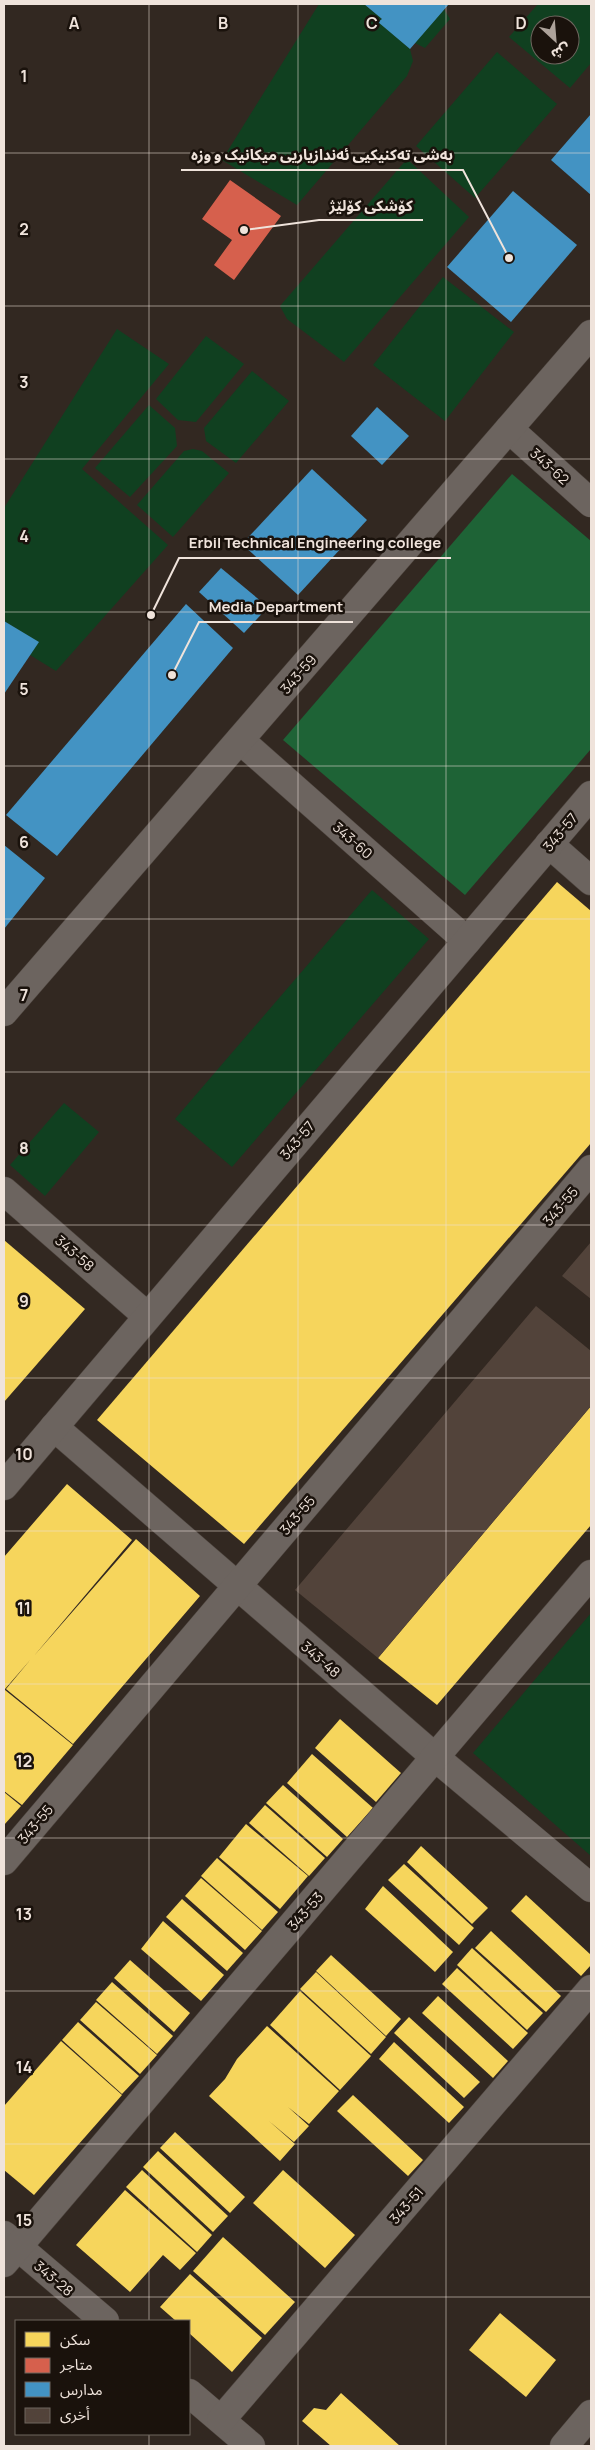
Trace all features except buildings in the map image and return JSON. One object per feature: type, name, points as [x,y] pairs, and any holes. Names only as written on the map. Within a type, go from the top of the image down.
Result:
[{"type":"street","name":"343-59","points":[[4,1012],[591,334]]},
{"type":"street","name":"343-62","points":[[509,429],[591,503]]},
{"type":"street","name":"343-60","points":[[240,740],[467,941]]},
{"type":"street","name":"343-57","points":[[4,1486],[591,795]]},
{"type":"street","points":[[549,844],[591,881]]},
{"type":"street","name":"343-55","points":[[4,1860],[591,1169]]},
{"type":"street","name":"343-58","points":[[4,1190],[147,1316]]},
{"type":"street","name":"343-48","points":[[54,1427],[436,1758],[591,1888]]},
{"type":"street","name":"343-53","points":[[8,2248],[436,1758],[591,1574]]},
{"type":"street","name":"343-51","points":[[221,2420],[591,1989]]},
{"type":"street","name":"343-28","points":[[8,2248],[103,2320]]},
{"type":"street","points":[[190,2394],[251,2446]]},
{"type":"street","points":[[564,2446],[591,2414]]},
{"type":"green space","points":[[319,4],[364,4],[382,19],[379,22],[410,49],[413,61],[407,76],[297,205],[222,160]]},
{"type":"green space","points":[[538,4],[591,4],[591,63],[570,88],[542,65],[580,65],[580,15],[530,15],[530,55],[509,37]]},
{"type":"green space","points":[[444,9],[450,19],[425,48],[415,43]]},
{"type":"green space","points":[[497,52],[557,104],[475,198],[416,146]]},
{"type":"green space","points":[[407,159],[469,217],[344,362],[287,319],[280,306]]},
{"type":"green space","points":[[443,277],[514,332],[445,421],[373,365]]},
{"type":"green space","points":[[117,329],[169,364],[82,469],[168,545],[56,671],[30,655],[38,642],[4,621],[4,508]]},
{"type":"green space","points":[[206,336],[244,364],[196,422],[178,420],[156,399]]},
{"type":"green space","points":[[252,371],[289,401],[236,463],[206,441],[204,428]]},
{"type":"green space","points":[[149,405],[175,428],[177,446],[130,497],[95,468]]},
{"type":"green space","points":[[193,449],[202,451],[229,473],[173,537],[137,505],[184,451]]},
{"type":"green space","points":[[512,474],[591,541],[591,749],[465,895],[283,740]]},
{"type":"green space","points":[[372,890],[429,939],[232,1167],[175,1119]]},
{"type":"green space","points":[[64,1103],[99,1132],[45,1196],[10,1165]]},
{"type":"green space","points":[[591,1613],[591,1856],[473,1753]]},
{"type":"place","name":"کۆشکی کۆلێژ","points":[[244,230]]},
{"type":"place","name":"بەشی تەکنیکیی ئەندازیاریی میکانیک و وزە","points":[[509,258]]},
{"type":"place","name":"Erbil Technical Engineering college","points":[[151,615]]},
{"type":"place","name":"Media Department","points":[[172,675]]}]
